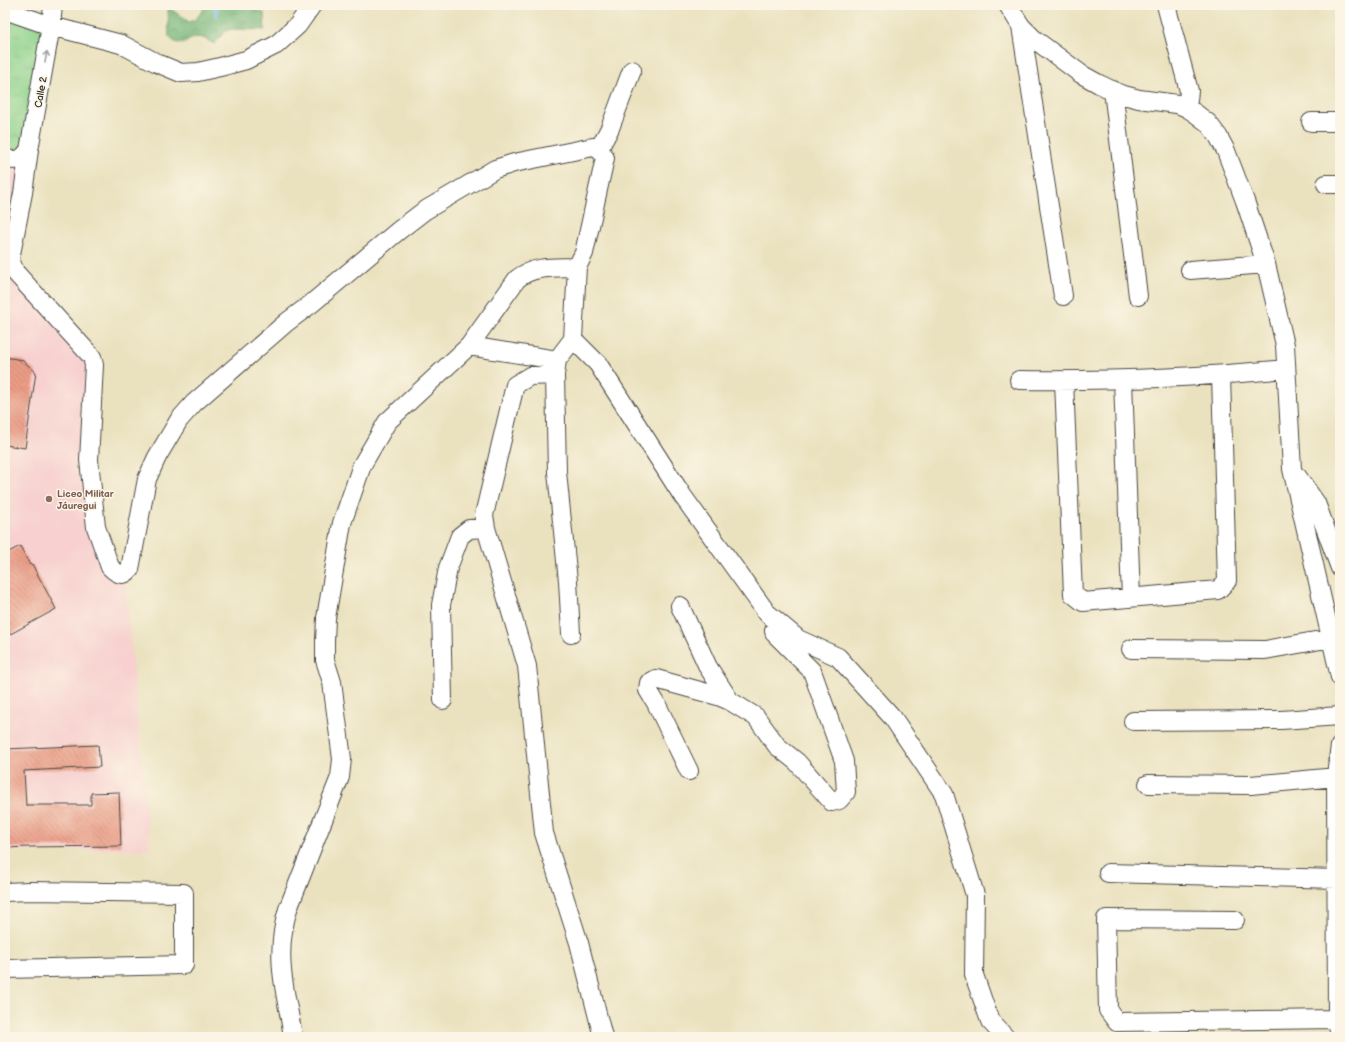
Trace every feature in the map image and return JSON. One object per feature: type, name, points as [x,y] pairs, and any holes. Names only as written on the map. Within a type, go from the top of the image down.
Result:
[{"type":"street","name":"Calle 2","points":[[53,5],[51,26],[23,193],[10,259],[15,272],[92,357],[94,365],[89,460],[96,527],[110,567],[119,574],[128,572],[131,566],[143,504],[144,491],[157,457],[179,420],[194,403],[287,322],[424,211],[496,169],[514,163],[593,147],[599,149]]},
{"type":"street","points":[[5,10],[51,26],[121,44],[156,63],[181,73],[198,72],[246,60],[276,45],[298,25],[312,5]]},
{"type":"street","points":[[1008,5],[1021,26],[1034,39],[1081,74],[1113,90],[1139,100],[1177,104],[1186,108],[1195,113],[1208,124],[1218,136],[1226,151],[1245,201],[1266,264],[1285,345],[1292,469],[1340,677]]},
{"type":"street","points":[[1166,5],[1189,92],[1186,108]]},
{"type":"street","points":[[1021,26],[1063,296]]},
{"type":"street","points":[[570,634],[568,581],[557,472],[556,368],[573,339],[577,267],[584,253],[605,158],[599,149],[610,128],[632,70]]},
{"type":"street","points":[[1113,90],[1138,296]]},
{"type":"street","points":[[1311,122],[1340,122]]},
{"type":"street","points":[[5,159],[16,161],[21,159],[29,150]]},
{"type":"street","points":[[1190,270],[1266,264]]},
{"type":"street","points":[[293,1037],[282,969],[283,925],[288,909],[336,792],[340,777],[342,759],[332,682],[325,660],[324,641],[326,618],[342,523],[362,465],[387,422],[468,346],[517,279],[524,274],[539,268],[577,267]]},
{"type":"street","points":[[573,339],[598,364],[682,495],[767,613],[798,639],[838,657],[894,718],[944,794],[975,895],[974,975],[990,1021],[1005,1037]]},
{"type":"street","points":[[468,346],[556,368]]},
{"type":"street","points":[[556,368],[530,376],[515,385],[484,515],[486,528],[527,666],[544,833],[579,943],[602,1037]]},
{"type":"street","points":[[1019,380],[1123,380],[1220,375],[1286,369]]},
{"type":"street","points":[[1064,380],[1073,594],[1083,602],[1218,590],[1227,581],[1220,375]]},
{"type":"street","points":[[1123,380],[1131,598]]},
{"type":"street","points":[[1292,469],[1316,503],[1340,568]]},
{"type":"street","points":[[443,700],[441,605],[448,568],[460,536],[469,529],[486,528]]},
{"type":"street","points":[[680,606],[708,667],[730,701]]},
{"type":"street","points":[[689,771],[656,703],[648,690],[649,683],[656,679],[718,696],[730,701],[756,717],[777,746],[797,762],[832,802],[839,800],[846,792],[844,761],[812,671],[775,634],[767,613]]},
{"type":"street","points":[[1131,649],[1265,650],[1332,638]]},
{"type":"street","points":[[1133,721],[1281,720],[1340,716]]},
{"type":"street","points":[[1340,746],[1336,767],[1337,1019],[1340,1037]]},
{"type":"street","points":[[1148,784],[1251,785],[1336,777]]},
{"type":"street","points":[[1108,873],[1337,878]]},
{"type":"street","points":[[5,892],[184,893],[184,966],[5,969]]},
{"type":"street","points":[[1235,920],[1106,919],[1108,1010],[1117,1022],[1337,1019]]},
{"type":"shaded area","name":"Liceo Militar Jáuregui","points":[[5,159],[27,166],[10,259],[85,348],[96,527],[124,574],[150,849],[5,851]]},
{"type":"green space","points":[[207,5],[240,5],[264,13],[265,30],[232,29],[225,31],[214,44],[198,37],[183,44],[175,42],[169,37],[168,7],[189,22],[196,19]]},
{"type":"green space","points":[[5,10],[51,26],[29,150],[5,159]]},
{"type":"building","points":[[5,357],[22,360],[36,372],[25,448],[5,445]]},
{"type":"building","points":[[20,546],[30,565],[32,564],[56,609],[5,637],[5,554]]},
{"type":"building","points":[[98,745],[100,767],[24,771],[26,805],[91,805],[91,793],[119,792],[121,846],[5,848],[5,749]]},
{"type":"waterway","points":[[216,5],[216,16]]},
{"type":"place","name":"Liceo Militar Jáuregui","points":[[49,499]]}]
